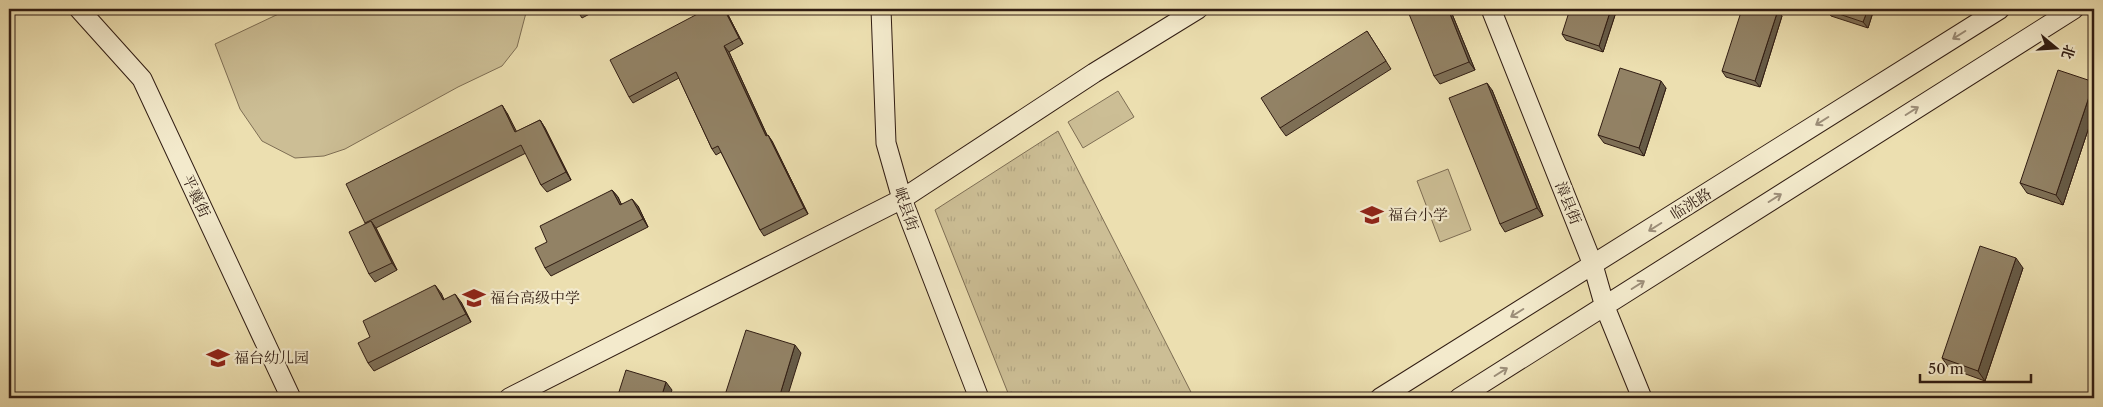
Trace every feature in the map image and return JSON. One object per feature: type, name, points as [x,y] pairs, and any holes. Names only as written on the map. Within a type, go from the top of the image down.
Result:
[{"type":"street","name":"平襄街","points":[[79,9],[142,79],[291,398]]},
{"type":"street","name":"岷县街","points":[[881,9],[886,143],[902,199],[979,398]]},
{"type":"street","points":[[508,398],[902,199],[1086,79],[1198,9]]},
{"type":"street","name":"漳县街","points":[[1491,9],[1593,265],[1605,307],[1642,398]]},
{"type":"street","name":"临洮路","points":[[1380,398],[2000,9]]},
{"type":"street","points":[[1459,398],[2074,9]]},
{"type":"green space","points":[[289,9],[527,9],[517,47],[502,66],[458,87],[345,149],[324,156],[295,158],[262,141],[240,109],[215,44]]},
{"type":"green space","points":[[1118,91],[1134,117],[1083,148],[1068,122]]},
{"type":"green space","points":[[1058,131],[1194,398],[1010,398],[935,210]]},
{"type":"green space","points":[[1448,169],[1471,230],[1440,242],[1417,181]]},
{"type":"building","points":[[707,9],[724,9],[739,38],[724,46],[766,136],[768,135],[804,208],[760,230],[718,146],[712,149],[676,72],[629,97],[610,60]]},
{"type":"building","points":[[1407,9],[1448,9],[1469,62],[1434,76]]},
{"type":"building","points":[[1570,9],[1611,9],[1599,46],[1562,34]]},
{"type":"building","points":[[1742,9],[1778,10],[1755,81],[1722,71]]},
{"type":"building","points":[[1827,9],[1868,9],[1863,22]]},
{"type":"building","points":[[1367,31],[1386,61],[1280,128],[1261,98]]},
{"type":"building","points":[[1620,68],[1661,81],[1639,148],[1598,135]]},
{"type":"building","points":[[2058,70],[2094,82],[2056,195],[2020,183]]},
{"type":"building","points":[[1487,83],[1537,208],[1500,224],[1449,98]]},
{"type":"building","points":[[502,105],[515,132],[540,120],[566,172],[541,185],[521,145],[365,223],[346,184]]},
{"type":"building","points":[[612,190],[620,205],[632,199],[643,219],[545,268],[535,248],[547,242],[540,226]]},
{"type":"building","points":[[371,221],[392,263],[369,274],[349,232]]},
{"type":"building","points":[[1980,246],[2016,258],[1978,371],[1942,358]]},
{"type":"building","points":[[435,285],[443,300],[455,294],[466,314],[368,363],[358,343],[370,337],[363,321]]},
{"type":"building","points":[[746,330],[795,345],[779,398],[724,398]]},
{"type":"building","points":[[626,370],[666,382],[661,398],[617,398]]},
{"type":"place","name":"福台小学","points":[[1372,215]]},
{"type":"place","name":"福台高级中学","points":[[474,298]]},
{"type":"place","name":"福台幼儿园","points":[[218,358]]}]
